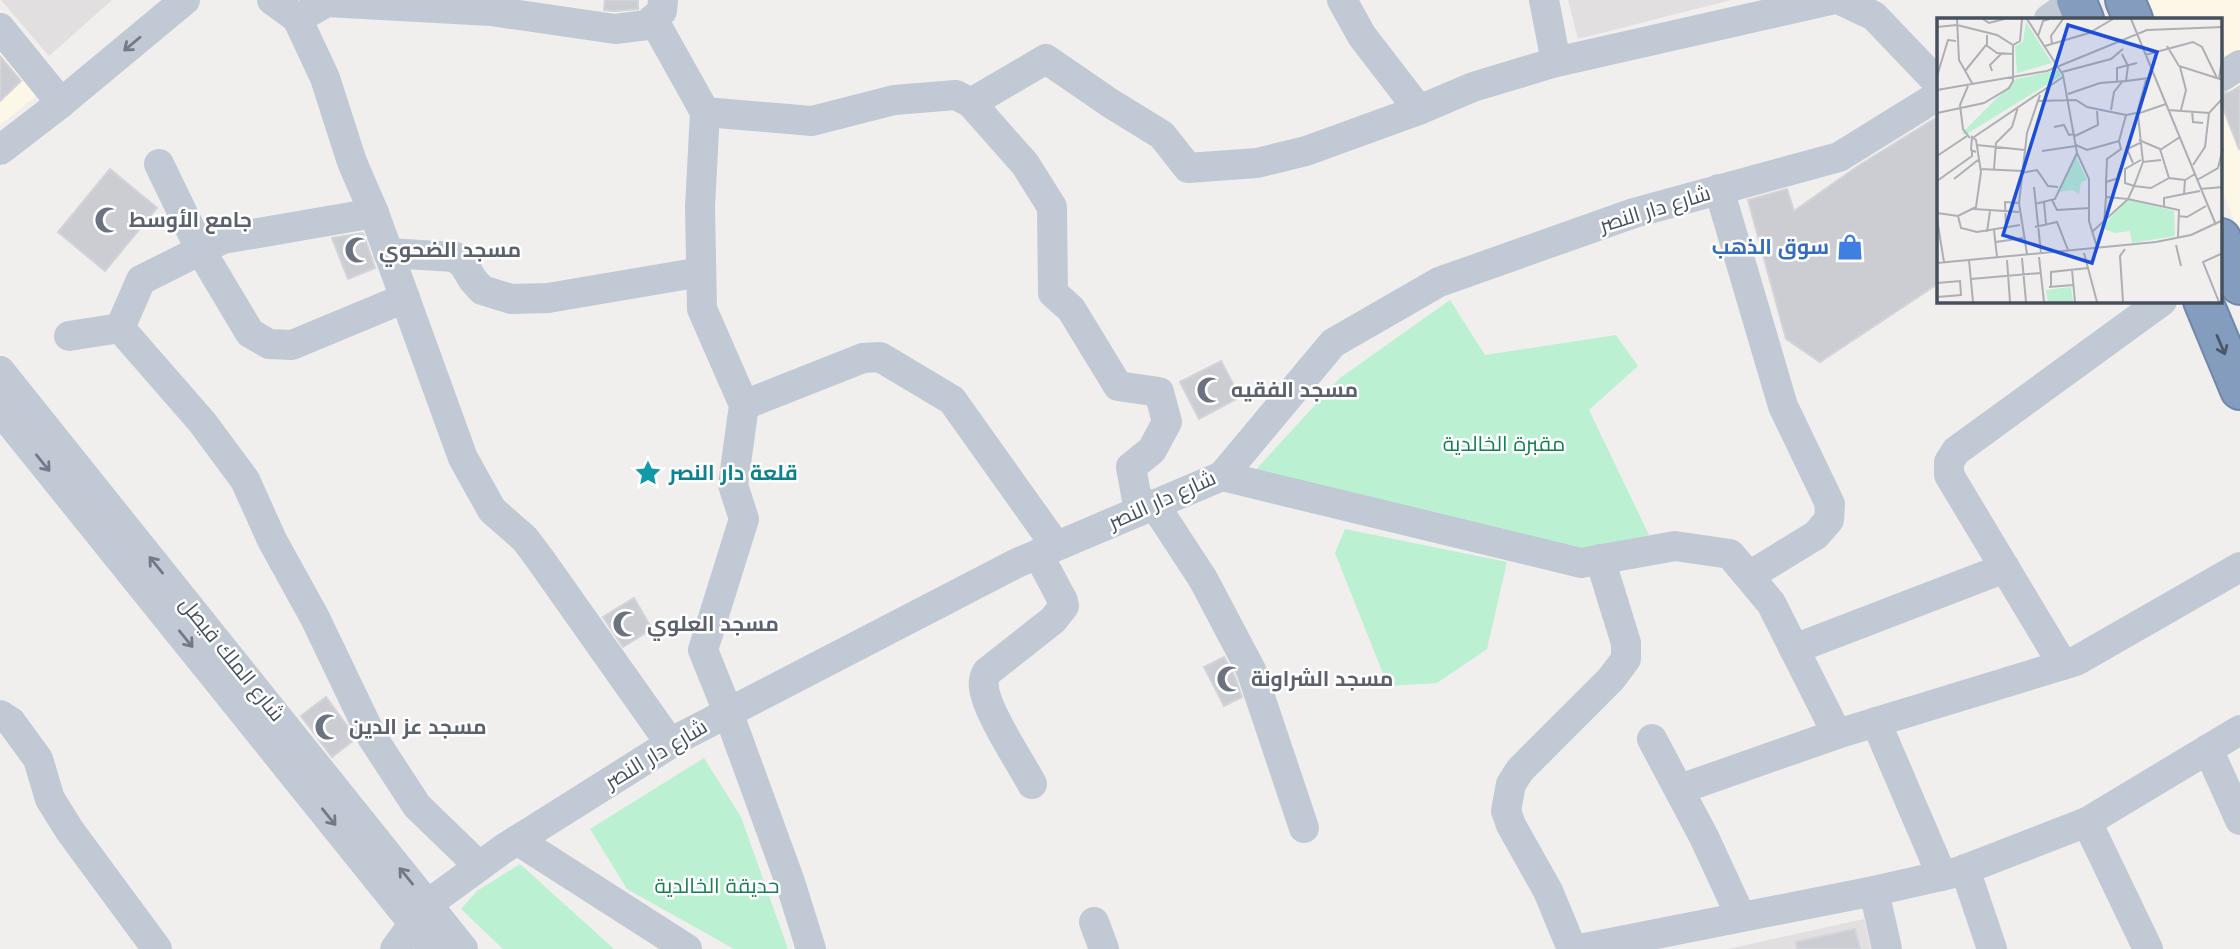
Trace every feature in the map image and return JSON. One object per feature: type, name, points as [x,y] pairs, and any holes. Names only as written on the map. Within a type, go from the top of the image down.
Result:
[{"type":"highway","points":[[2076,0],[2084,18]]},
{"type":"highway","points":[[2125,0],[2133,18]]},
{"type":"highway","points":[[2222,240],[2240,285]]},
{"type":"highway","points":[[2204,303],[2240,390]]},
{"type":"street","points":[[0,150],[185,0]]},
{"type":"street","points":[[272,0],[297,19],[325,78],[352,162],[463,458],[492,509],[525,539],[670,743]]},
{"type":"street","points":[[1342,0],[1362,36],[1419,110]]},
{"type":"street","points":[[1544,0],[1556,62]]},
{"type":"street","points":[[971,103],[1046,59],[1162,135],[1188,168],[1257,163],[1306,151],[1419,110],[1473,87],[1556,62],[1830,0]]},
{"type":"street","points":[[1840,0],[1874,16],[1937,82]]},
{"type":"street","points":[[2050,18],[2076,0]]},
{"type":"street","points":[[297,19],[327,2],[491,11],[615,29],[647,25],[658,10],[705,111],[699,207],[702,309],[744,405],[733,485],[744,519],[703,650],[790,883],[811,949]]},
{"type":"street","points":[[0,28],[61,103]]},
{"type":"street","points":[[2222,76],[2240,65]]},
{"type":"street","points":[[705,111],[812,121],[894,100],[956,95],[971,103],[1024,164],[1052,207],[1053,293],[1071,309],[1118,386],[1159,392],[1167,422],[1152,450],[1131,467],[1147,508],[1203,579],[1251,670],[1304,828]]},
{"type":"street","name":"شارع دار النصر","points":[[395,949],[421,914],[479,866],[670,743],[1047,550],[1222,476],[1334,343],[1439,282],[1634,213],[1839,157],[1937,96]]},
{"type":"street","points":[[159,164],[201,251],[250,333],[269,344],[292,345],[405,298]]},
{"type":"street","points":[[1719,190],[1783,406],[1830,504],[1829,520],[1816,535],[1748,576]]},
{"type":"street","points":[[120,328],[141,280],[223,239],[373,213]]},
{"type":"street","points":[[388,253],[455,257],[482,290],[511,299],[548,298],[701,272]]},
{"type":"street","points":[[2063,665],[1949,475],[1949,463],[1956,450],[2159,303]]},
{"type":"street","points":[[69,336],[120,328]]},
{"type":"street","points":[[120,328],[202,422],[245,480],[272,540],[316,618],[373,737],[417,806],[479,866]]},
{"type":"street","points":[[744,405],[863,358],[880,357],[952,400],[1047,550],[1063,601],[1064,606],[1053,620],[984,677],[983,687],[996,719],[1032,784]]},
{"type":"street","name":"شارع الملك فيصل","points":[[0,371],[421,914],[463,949]]},
{"type":"street","points":[[0,410],[421,914],[434,949]]},
{"type":"street","points":[[1222,476],[1581,563],[1675,546],[1730,554],[1771,603],[1837,734]]},
{"type":"street","points":[[1572,949],[1548,891],[1506,811],[1511,783],[1520,770],[1611,679],[1626,659],[1626,643],[1600,559]]},
{"type":"street","points":[[1680,789],[1837,734],[2076,661],[2240,567]]},
{"type":"street","points":[[1794,649],[2005,568]]},
{"type":"street","points":[[0,716],[10,722],[38,759],[50,799],[70,831],[157,949]]},
{"type":"street","points":[[1876,722],[1992,949]]},
{"type":"street","points":[[1580,949],[1874,891],[1954,872],[2087,822],[2240,730]]},
{"type":"street","points":[[1652,739],[1680,789],[1741,917]]},
{"type":"street","points":[[2208,749],[2240,820]]},
{"type":"street","points":[[2087,822],[2144,948]]},
{"type":"street","points":[[517,840],[687,949]]},
{"type":"street","points":[[1874,891],[1887,949]]},
{"type":"shaded area","points":[[1,0],[112,0],[49,56]]},
{"type":"shaded area","points":[[1568,0],[1731,0],[1578,39]]},
{"type":"shaded area","points":[[2143,0],[2240,0],[2240,235],[2222,190],[2222,18],[2151,18]]},
{"type":"shaded area","points":[[0,11],[57,79],[0,125]]},
{"type":"shaded area","points":[[1864,919],[1871,949],[1728,949]]},
{"type":"green space","name":"مقبرة الخالدية","points":[[1450,300],[1485,355],[1616,335],[1638,366],[1589,410],[1649,535],[1578,554],[1251,475],[1340,378]]},
{"type":"green space","points":[[1345,529],[1507,562],[1487,649],[1437,683],[1388,686],[1335,553]]},
{"type":"green space","name":"حديقة الخالدية","points":[[704,758],[741,817],[788,949],[734,949],[627,889],[590,829]]},
{"type":"green space","points":[[520,864],[614,949],[503,949],[461,909],[477,891]]},
{"type":"building","points":[[605,0],[638,0],[638,9],[604,10]]},
{"type":"building","points":[[0,56],[21,81],[0,101]]},
{"type":"building","points":[[2240,86],[2240,149],[2222,106],[2222,94]]},
{"type":"building","name":"سوق الذهب","points":[[1937,117],[1937,284],[1820,362],[1786,339],[1748,200],[1787,189],[1794,211],[1858,166]]},
{"type":"building","name":"جامع الأوسط","points":[[110,169],[157,208],[105,271],[58,232]]},
{"type":"building","name":"مسجد الضحوي","points":[[363,233],[375,268],[348,279],[332,238]]},
{"type":"building","name":"مسجد الفقيه","points":[[1221,361],[1240,397],[1199,419],[1180,382]]},
{"type":"building","name":"مسجد العلوي","points":[[634,598],[652,629],[623,647],[603,617]]},
{"type":"building","name":"مسجد الشراونة","points":[[1224,657],[1242,697],[1224,706],[1204,667]]},
{"type":"building","name":"مسجد عز الدين","points":[[326,697],[354,740],[332,757],[301,716]]},
{"type":"building","points":[[1855,929],[1860,949],[1797,949],[1796,942]]},
{"type":"place","name":"جامع الأوسط","points":[[108,220]]},
{"type":"place","name":"سوق الذهب","points":[[1850,247]]},
{"type":"place","name":"مسجد الضحوي","points":[[358,250]]},
{"type":"place","name":"مسجد الفقيه","points":[[1210,390]]},
{"type":"place","name":"قلعة دار النصر","points":[[648,473]]},
{"type":"place","name":"مسجد العلوي","points":[[626,624]]},
{"type":"place","name":"مسجد الشراونة","points":[[1230,679]]},
{"type":"place","name":"مسجد عز الدين","points":[[328,727]]}]
